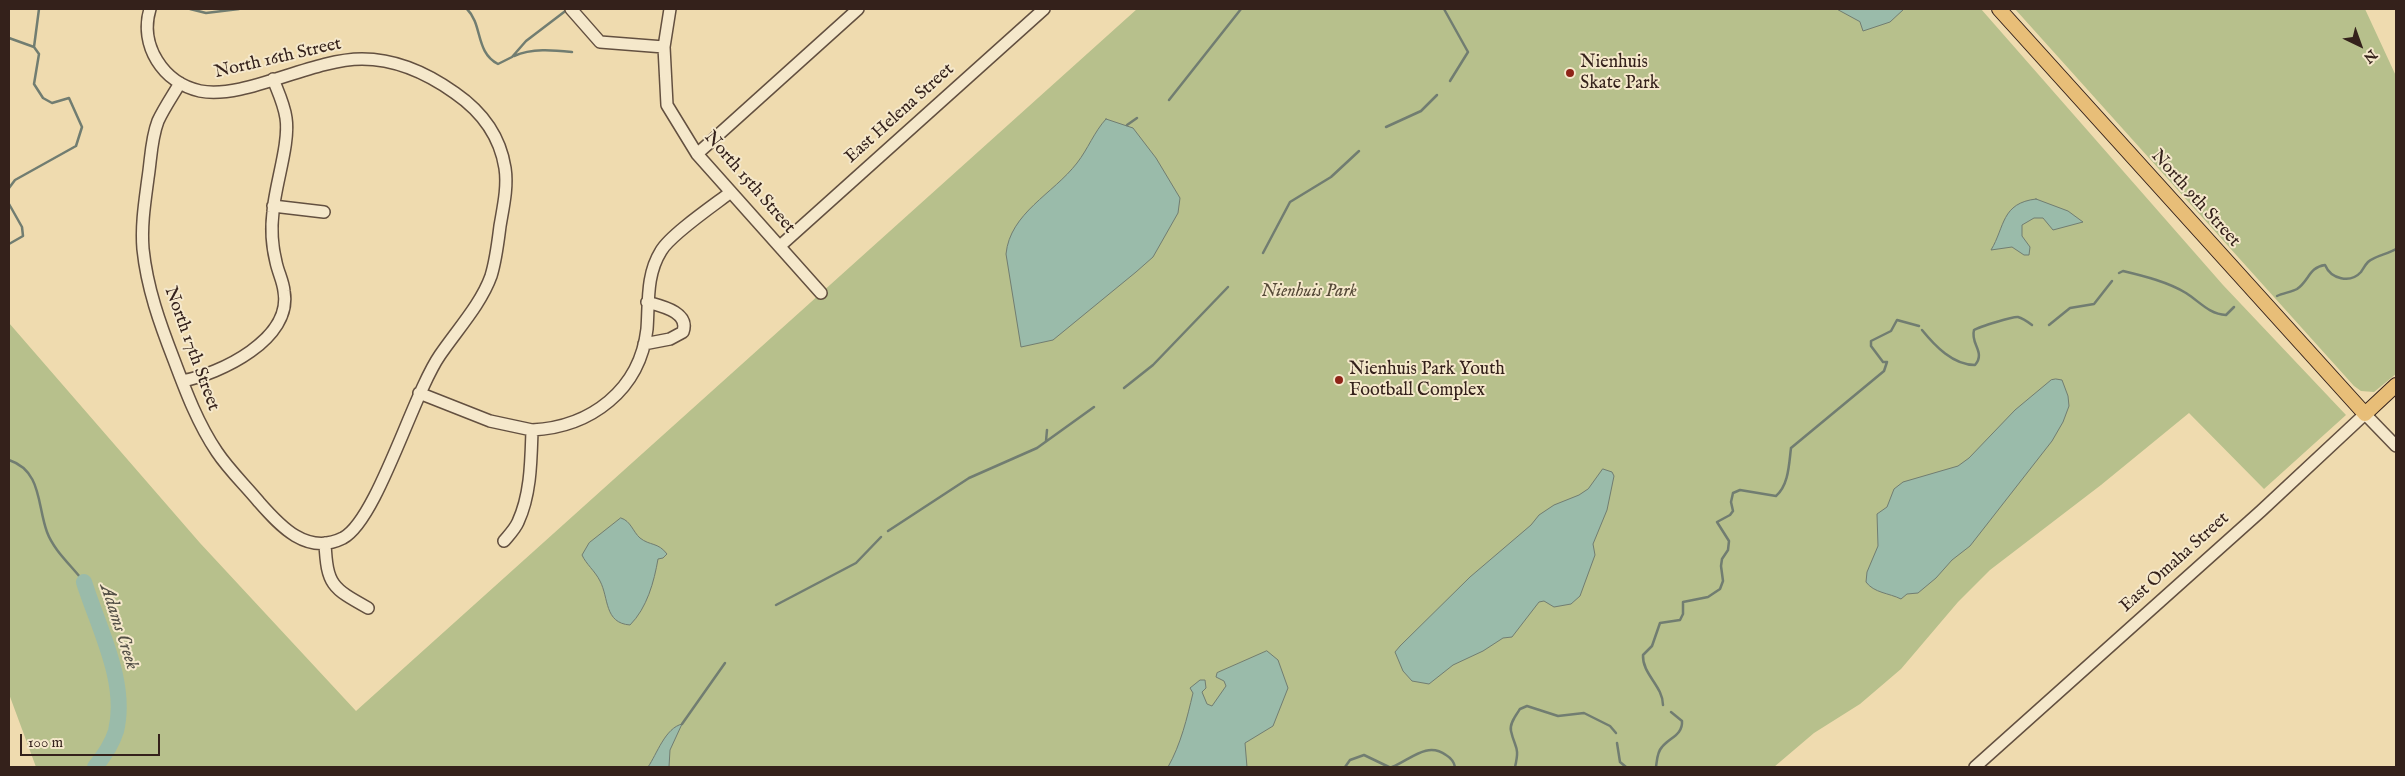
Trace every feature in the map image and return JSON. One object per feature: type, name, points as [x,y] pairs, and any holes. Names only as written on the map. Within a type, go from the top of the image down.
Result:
[{"type":"main road","name":"North 9th Street","points":[[1999,9],[2365,414]]},
{"type":"main road","name":"East Omaha Street","points":[[2365,414],[2396,385]]},
{"type":"street","name":"North 16th Street","points":[[150,9],[147,19],[148,42],[160,67],[180,83],[198,90],[216,92],[273,79],[321,64],[361,59],[396,63],[432,76],[467,101],[485,119],[498,144],[506,170],[504,201],[490,278],[474,307],[435,362],[418,393]]},
{"type":"street","points":[[571,9],[600,42],[664,47]]},
{"type":"street","name":"North 15th Street","points":[[670,9],[664,47],[667,105],[697,154],[821,292]]},
{"type":"street","points":[[697,154],[858,9]]},
{"type":"street","name":"East Helena Street","points":[[780,246],[1044,9]]},
{"type":"street","points":[[182,380],[198,378],[243,357],[275,329],[284,309],[285,292],[276,262],[272,234],[273,206],[286,138],[287,120],[283,102],[273,79]]},
{"type":"street","name":"North 17th Street","points":[[180,83],[159,120],[152,142],[143,217],[143,248],[150,292],[182,380],[202,428],[218,454],[277,523],[290,534],[302,540],[325,543]]},
{"type":"street","points":[[368,608],[341,593],[334,586],[326,564],[325,543],[344,538],[356,527],[369,509],[418,393],[490,421],[532,430],[554,429],[580,421],[605,404],[626,385],[640,359],[647,329],[647,302],[651,274],[661,250],[730,192]]},
{"type":"street","points":[[273,206],[324,212]]},
{"type":"street","points":[[644,344],[670,339],[683,332],[685,327],[682,318],[677,314],[647,302]]},
{"type":"street","points":[[2365,414],[2396,446]]},
{"type":"street","name":"East Omaha Street","points":[[1975,767],[2268,504],[2365,414]]},
{"type":"street","points":[[504,540],[518,523],[526,499],[530,471],[532,430]]},
{"type":"green space","name":"Nienhuis Park","points":[[1137,9],[1981,9],[2223,285],[2346,415],[2264,489],[2189,413],[2101,485],[1990,570],[1958,602],[1901,669],[1860,704],[1814,733],[1774,767],[36,767],[9,694],[9,323],[200,543],[356,711]]},
{"type":"green space","points":[[2015,9],[2365,9],[2396,76],[2396,374],[2374,392],[2361,391],[2354,386]]},
{"type":"shaded area","points":[[1837,9],[1904,9],[1890,22],[1863,31],[1860,22]]},
{"type":"shaded area","points":[[1106,119],[1133,128],[1156,158],[1180,198],[1178,213],[1153,257],[1136,272],[1053,340],[1021,347],[1006,254],[1009,240],[1015,227],[1024,215],[1077,163]]},
{"type":"shaded area","points":[[2036,199],[2068,211],[2083,222],[2053,230],[2043,218],[2034,218],[2022,225],[2022,236],[2030,247],[2029,255],[2024,255],[2012,247],[1991,250],[2010,211],[2016,205]]},
{"type":"shaded area","points":[[2051,380],[2062,380],[2068,396],[2069,406],[2063,422],[2052,441],[1970,546],[1952,560],[1936,578],[1918,593],[1907,594],[1901,599],[1877,591],[1869,586],[1866,582],[1867,572],[1878,546],[1877,514],[1887,507],[1894,489],[1903,482],[1958,466],[1969,458],[2015,410]]},
{"type":"shaded area","points":[[1603,469],[1612,472],[1614,476],[1607,510],[1593,544],[1595,555],[1580,596],[1571,604],[1554,607],[1544,601],[1539,602],[1512,637],[1503,638],[1483,651],[1453,665],[1429,684],[1412,681],[1403,671],[1395,652],[1400,646],[1470,577],[1531,525],[1539,515],[1554,505],[1579,495],[1588,489]]},
{"type":"shaded area","points":[[621,518],[630,524],[640,538],[664,550],[667,554],[663,558],[658,559],[649,594],[641,611],[630,625],[616,620],[611,615],[600,581],[582,555],[589,543]]},
{"type":"shaded area","points":[[1267,651],[1278,660],[1288,688],[1273,726],[1245,743],[1247,767],[1168,767],[1177,749],[1186,721],[1193,693],[1190,688],[1200,680],[1205,680],[1206,688],[1202,692],[1207,704],[1212,706],[1226,686],[1224,681],[1216,677],[1217,673]]},
{"type":"shaded area","points":[[682,724],[670,750],[669,767],[648,767],[666,736],[676,726]]},
{"type":"waterway","points":[[34,47],[39,9]]},
{"type":"waterway","points":[[190,9],[206,13],[239,9]]},
{"type":"waterway","points":[[467,9],[472,15],[482,46],[491,59],[498,64],[512,57],[526,41],[568,9]]},
{"type":"waterway","points":[[1169,100],[1241,9]]},
{"type":"waterway","points":[[1444,9],[1468,52],[1450,81]]},
{"type":"waterway","name":"Adams Creek","points":[[9,38],[34,47],[39,54],[34,84],[43,98],[52,103],[69,98],[82,127],[76,146],[15,180],[9,188]]},
{"type":"waterway","points":[[514,56],[535,51],[572,52]]},
{"type":"waterway","points":[[1386,127],[1421,111],[1437,95]]},
{"type":"waterway","points":[[1127,125],[1137,118]]},
{"type":"waterway","points":[[1263,253],[1290,202],[1331,177],[1359,151]]},
{"type":"waterway","name":"Adams Creek","points":[[9,204],[22,227],[23,236],[9,244]]},
{"type":"waterway","points":[[2277,296],[2297,289],[2312,271],[2320,266],[2325,265],[2336,277],[2352,278],[2357,276],[2371,260],[2396,249]]},
{"type":"waterway","points":[[2119,273],[2123,271],[2172,286],[2186,293],[2210,310],[2220,314],[2226,315],[2234,307]]},
{"type":"waterway","points":[[2049,325],[2070,308],[2094,304],[2112,281]]},
{"type":"waterway","points":[[1124,388],[1153,365],[1228,287]]},
{"type":"waterway","points":[[1922,330],[1945,354],[1959,362],[1975,365],[1979,356],[1973,335],[1974,330],[2015,317],[2021,318],[2032,325]]},
{"type":"waterway","points":[[1663,705],[1660,692],[1646,668],[1643,655],[1652,646],[1660,623],[1680,620],[1683,614],[1683,602],[1708,597],[1720,589],[1723,581],[1722,559],[1728,550],[1729,541],[1717,522],[1730,515],[1733,511],[1731,502],[1733,493],[1740,490],[1776,496],[1786,480],[1791,448],[1884,371],[1887,362],[1883,362],[1871,346],[1871,341],[1891,331],[1897,320],[1919,326]]},
{"type":"waterway","points":[[888,531],[969,478],[1037,448],[1094,407]]},
{"type":"waterway","points":[[1046,441],[1047,430]]},
{"type":"waterway","name":"Adams Creek","points":[[9,460],[20,465],[33,480],[50,539],[84,582]]},
{"type":"waterway","points":[[776,605],[856,563],[881,537]]},
{"type":"waterway","name":"Adams Creek","points":[[84,582],[110,655],[118,693],[119,712],[116,731],[102,759],[95,767]]},
{"type":"waterway","points":[[682,724],[725,663]]},
{"type":"waterway","points":[[1515,767],[1517,751],[1511,725],[1520,709],[1527,706],[1558,716],[1584,713],[1610,726],[1616,733]]},
{"type":"waterway","points":[[1656,767],[1660,749],[1678,733],[1682,726],[1682,721],[1671,712]]},
{"type":"waterway","points":[[1617,743],[1620,762],[1626,767]]},
{"type":"waterway","points":[[1392,767],[1419,753],[1432,750],[1439,751],[1448,756],[1455,767]]},
{"type":"waterway","points":[[1345,767],[1350,760],[1364,755],[1389,767]]},
{"type":"place","name":"Nienhuis Skate Park","points":[[1570,73]]},
{"type":"place","name":"Nienhuis Park Youth Football Complex","points":[[1339,380]]}]
